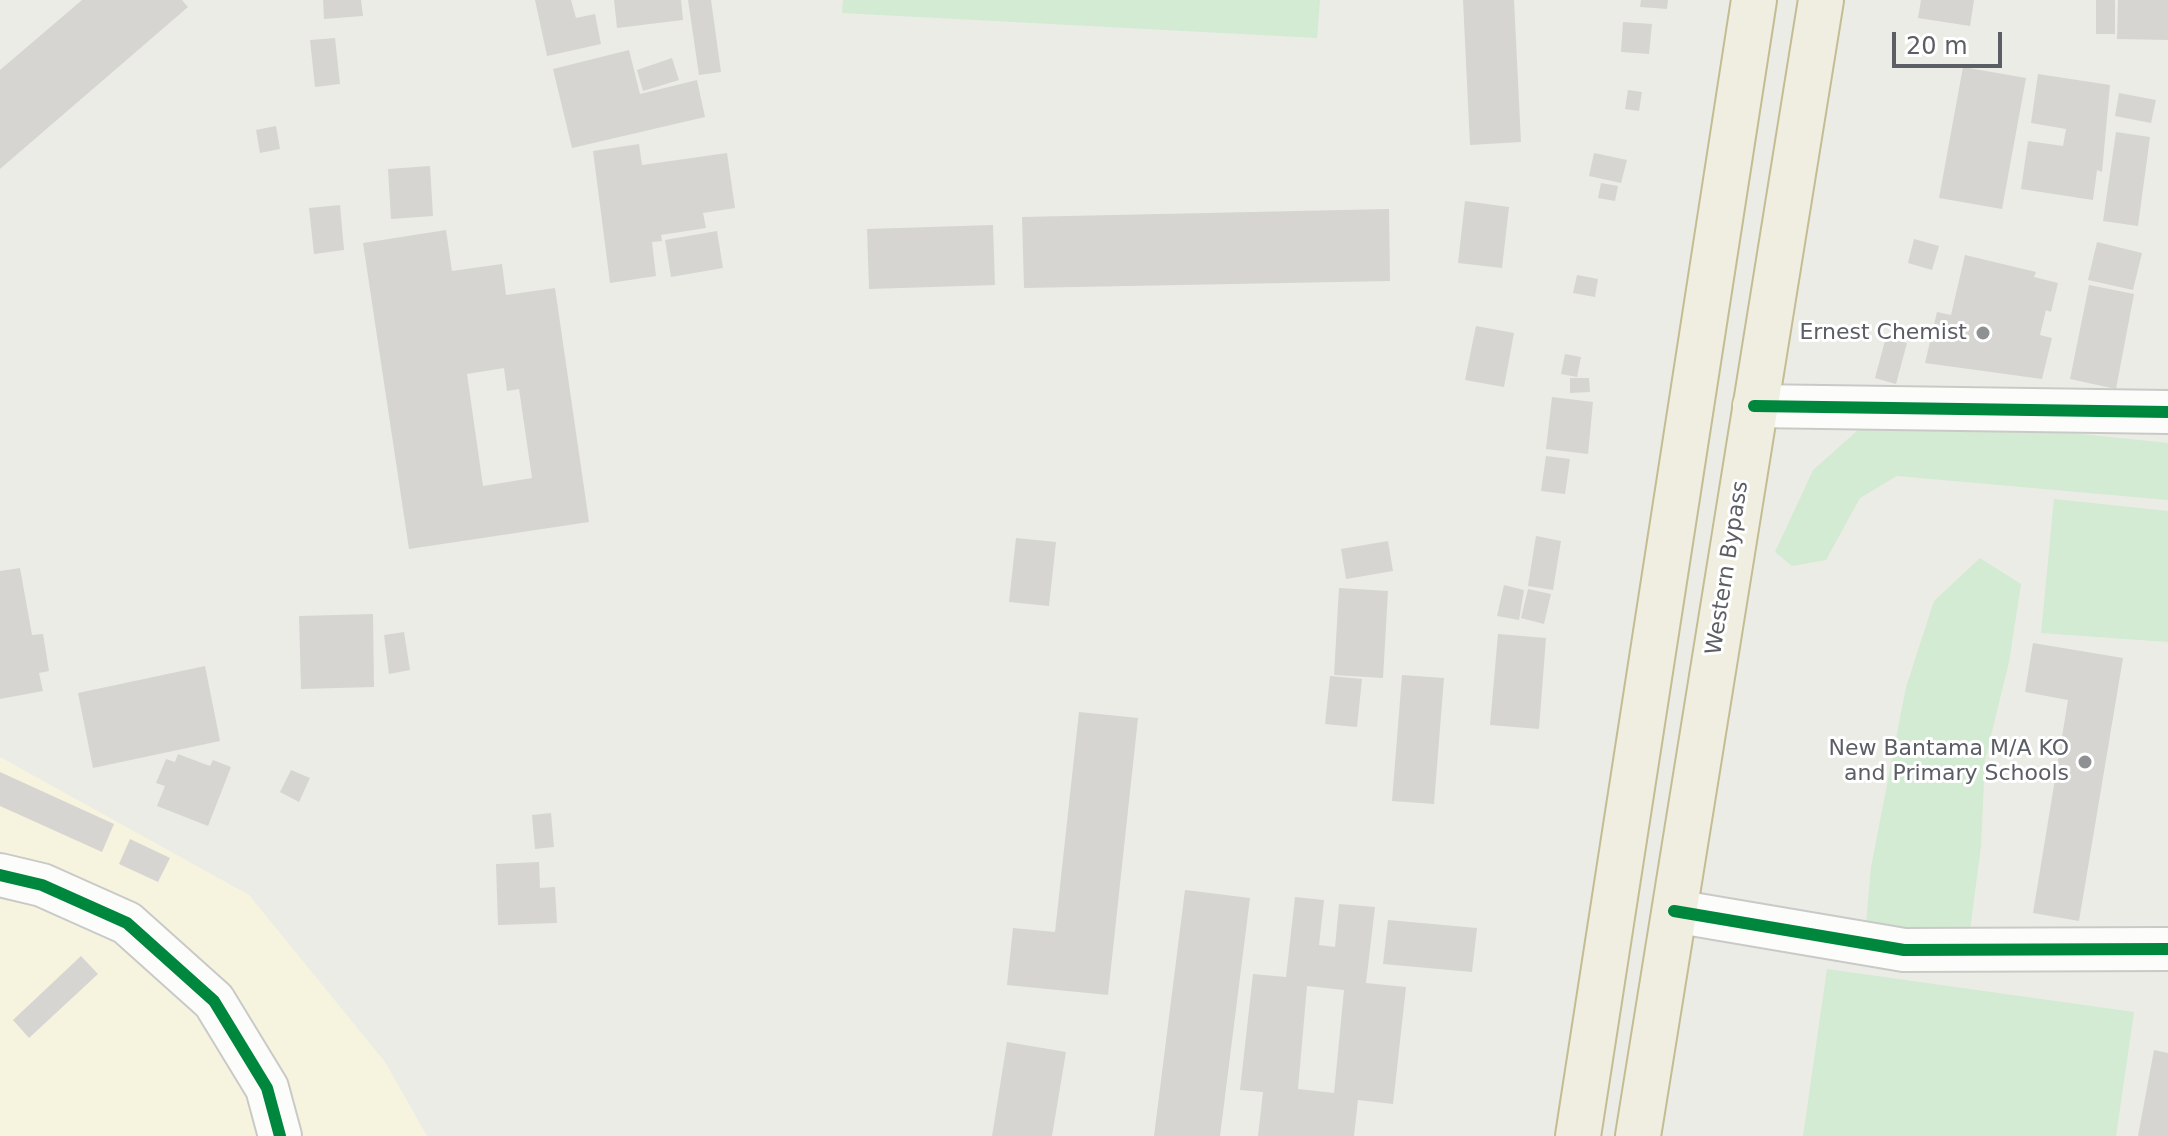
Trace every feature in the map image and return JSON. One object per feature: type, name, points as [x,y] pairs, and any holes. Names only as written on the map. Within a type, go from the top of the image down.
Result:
[{"type":"highway","points":[[1578,1136],[1754,0]]},
{"type":"highway","name":"Western Bypass","points":[[1638,1136],[1821,0]]},
{"type":"street","points":[[1754,406],[2168,412]]},
{"type":"street","points":[[0,875],[42,885],[127,923],[214,1001],[267,1088],[280,1136]]},
{"type":"street","points":[[1674,911],[1904,950],[2168,949]]},
{"type":"shaded area","points":[[0,757],[249,895],[385,1062],[427,1136],[0,1136]]},
{"type":"green space","points":[[843,0],[1320,0],[1317,38],[842,13]]},
{"type":"green space","points":[[1867,422],[2034,429],[2168,443],[2168,500],[1897,476],[1860,498],[1826,560],[1792,566],[1775,552],[1813,470]]},
{"type":"green space","points":[[2054,499],[2168,511],[2168,642],[2041,633]]},
{"type":"green space","points":[[1980,558],[2021,584],[2009,662],[1985,760],[1981,846],[1967,953],[1927,968],[1888,969],[1863,958],[1871,867],[1906,687],[1934,601]]},
{"type":"green space","points":[[1827,969],[2134,1012],[2116,1136],[1803,1136]]},
{"type":"building","points":[[82,0],[182,0],[188,7],[0,169],[0,70]]},
{"type":"building","points":[[323,0],[361,0],[363,16],[324,19]]},
{"type":"building","points":[[535,0],[571,0],[576,18],[595,14],[601,44],[547,56]]},
{"type":"building","points":[[614,0],[681,0],[683,20],[617,28]]},
{"type":"building","points":[[688,0],[711,0],[721,72],[699,75]]},
{"type":"building","points":[[1463,0],[1514,0],[1521,142],[1470,145]]},
{"type":"building","points":[[1641,0],[1668,0],[1667,9],[1640,7]]},
{"type":"building","points":[[1921,0],[1974,0],[1970,26],[1918,18]]},
{"type":"building","points":[[2096,0],[2115,0],[2115,34],[2096,34]]},
{"type":"building","points":[[2118,0],[2168,0],[2168,40],[2117,39]]},
{"type":"building","points":[[1623,22],[1652,24],[1649,54],[1621,52]]},
{"type":"building","points":[[335,38],[340,84],[315,87],[310,40]]},
{"type":"building","points":[[629,50],[640,94],[697,80],[705,117],[572,148],[553,69]]},
{"type":"building","points":[[672,58],[679,80],[643,91],[637,70]]},
{"type":"building","points":[[1963,67],[2026,78],[2002,209],[1939,198]]},
{"type":"building","points":[[2038,74],[2110,85],[2102,172],[2097,170],[2093,200],[2021,189],[2028,141],[2063,146],[2066,129],[2031,123]]},
{"type":"building","points":[[1628,90],[1642,92],[1639,111],[1625,109]]},
{"type":"building","points":[[2119,93],[2156,100],[2151,123],[2115,116]]},
{"type":"building","points":[[276,126],[280,149],[260,153],[256,130]]},
{"type":"building","points":[[2116,132],[2150,137],[2138,226],[2103,221]]},
{"type":"building","points":[[639,144],[642,165],[727,153],[735,208],[703,213],[706,228],[661,235],[662,241],[652,242],[656,276],[610,283],[593,151]]},
{"type":"building","points":[[1594,153],[1627,160],[1621,183],[1589,176]]},
{"type":"building","points":[[430,166],[433,216],[391,219],[388,169]]},
{"type":"building","points":[[1601,183],[1618,186],[1615,201],[1598,198]]},
{"type":"building","points":[[1465,201],[1509,207],[1502,268],[1458,263]]},
{"type":"building","points":[[340,205],[344,250],[314,254],[309,208]]},
{"type":"building","points":[[1389,209],[1390,281],[1024,288],[1022,217]]},
{"type":"building","points":[[993,225],[995,285],[869,289],[867,229]]},
{"type":"building","points":[[446,230],[452,271],[502,264],[506,295],[555,288],[589,522],[409,549],[363,243]],"holes":[[[504,368],[507,391],[519,389],[532,478],[483,486],[467,374]]]},
{"type":"building","points":[[717,231],[723,268],[671,277],[665,240]]},
{"type":"building","points":[[1914,239],[1939,246],[1932,270],[1908,263]]},
{"type":"building","points":[[2097,242],[2142,253],[2133,290],[2088,280]]},
{"type":"building","points":[[1965,255],[2036,272],[2034,277],[2058,283],[2051,312],[2046,310],[2040,335],[2052,338],[2042,379],[1925,363],[1937,312],[1951,315]]},
{"type":"building","points":[[1577,275],[1598,279],[1595,297],[1573,293]]},
{"type":"building","points":[[2089,285],[2134,294],[2116,389],[2070,379]]},
{"type":"building","points":[[1476,326],[1514,333],[1504,387],[1465,380]]},
{"type":"building","points":[[1886,337],[1907,343],[1896,384],[1875,378]]},
{"type":"building","points":[[1565,354],[1581,357],[1577,377],[1561,374]]},
{"type":"building","points":[[1570,378],[1589,378],[1590,392],[1570,393]]},
{"type":"building","points":[[1552,397],[1593,402],[1588,454],[1546,449]]},
{"type":"building","points":[[1546,456],[1570,459],[1565,494],[1541,491]]},
{"type":"building","points":[[1536,536],[1561,541],[1553,590],[1528,586]]},
{"type":"building","points":[[1016,538],[1056,542],[1049,606],[1009,602]]},
{"type":"building","points":[[1388,541],[1393,571],[1346,579],[1341,549]]},
{"type":"building","points":[[20,568],[32,635],[43,634],[49,671],[39,673],[43,691],[0,699],[0,571]]},
{"type":"building","points":[[1504,585],[1524,590],[1519,620],[1497,616]]},
{"type":"building","points":[[1339,588],[1388,591],[1383,678],[1334,675]]},
{"type":"building","points":[[1528,589],[1551,594],[1544,624],[1521,618]]},
{"type":"building","points":[[373,614],[374,687],[301,689],[299,616]]},
{"type":"building","points":[[404,632],[410,670],[389,674],[384,635]]},
{"type":"building","points":[[1498,634],[1546,638],[1539,729],[1490,725]]},
{"type":"building","points":[[2033,643],[2123,658],[2079,921],[2033,913],[2068,700],[2025,692]]},
{"type":"building","points":[[205,666],[220,741],[93,768],[78,693]]},
{"type":"building","points":[[1402,675],[1444,678],[1434,804],[1392,801]]},
{"type":"building","points":[[1330,676],[1362,679],[1357,727],[1325,724]]},
{"type":"building","points":[[1079,712],[1138,718],[1108,995],[1007,985],[1013,928],[1055,932]]},
{"type":"building","points":[[178,754],[210,766],[213,760],[231,767],[208,826],[157,806],[165,786],[156,783],[166,759],[175,762]]},
{"type":"building","points":[[291,770],[310,778],[299,802],[280,792]]},
{"type":"building","points":[[0,772],[114,824],[102,852],[0,806]]},
{"type":"building","points":[[551,813],[554,847],[535,849],[532,815]]},
{"type":"building","points":[[130,839],[170,858],[158,882],[119,864]]},
{"type":"building","points":[[539,862],[540,888],[555,887],[557,923],[498,925],[496,864]]},
{"type":"building","points":[[1185,890],[1250,898],[1220,1136],[1154,1136]]},
{"type":"building","points":[[1295,897],[1324,900],[1319,945],[1335,947],[1339,904],[1375,907],[1366,983],[1406,987],[1393,1104],[1358,1100],[1354,1136],[1258,1136],[1263,1092],[1240,1090],[1253,974],[1286,977]],"holes":[[[1307,986],[1344,990],[1334,1093],[1298,1089]]]},
{"type":"building","points":[[1388,920],[1477,928],[1472,972],[1383,964]]},
{"type":"building","points":[[81,956],[98,974],[29,1038],[13,1020]]},
{"type":"building","points":[[1007,1042],[1066,1052],[1052,1136],[992,1136]]},
{"type":"building","points":[[2154,1050],[2168,1053],[2168,1136],[2138,1136]]},
{"type":"cycle path","points":[[1754,406],[2168,412]]},
{"type":"cycle path","points":[[0,875],[42,885],[127,923],[214,1001],[267,1088],[280,1136]]},
{"type":"cycle path","points":[[1674,911],[1904,950],[2168,949]]},
{"type":"place","name":"Ernest Chemist","points":[[1983,333]]},
{"type":"place","name":"New Bantama M/A KO and Primary Schools","points":[[2085,762]]}]
